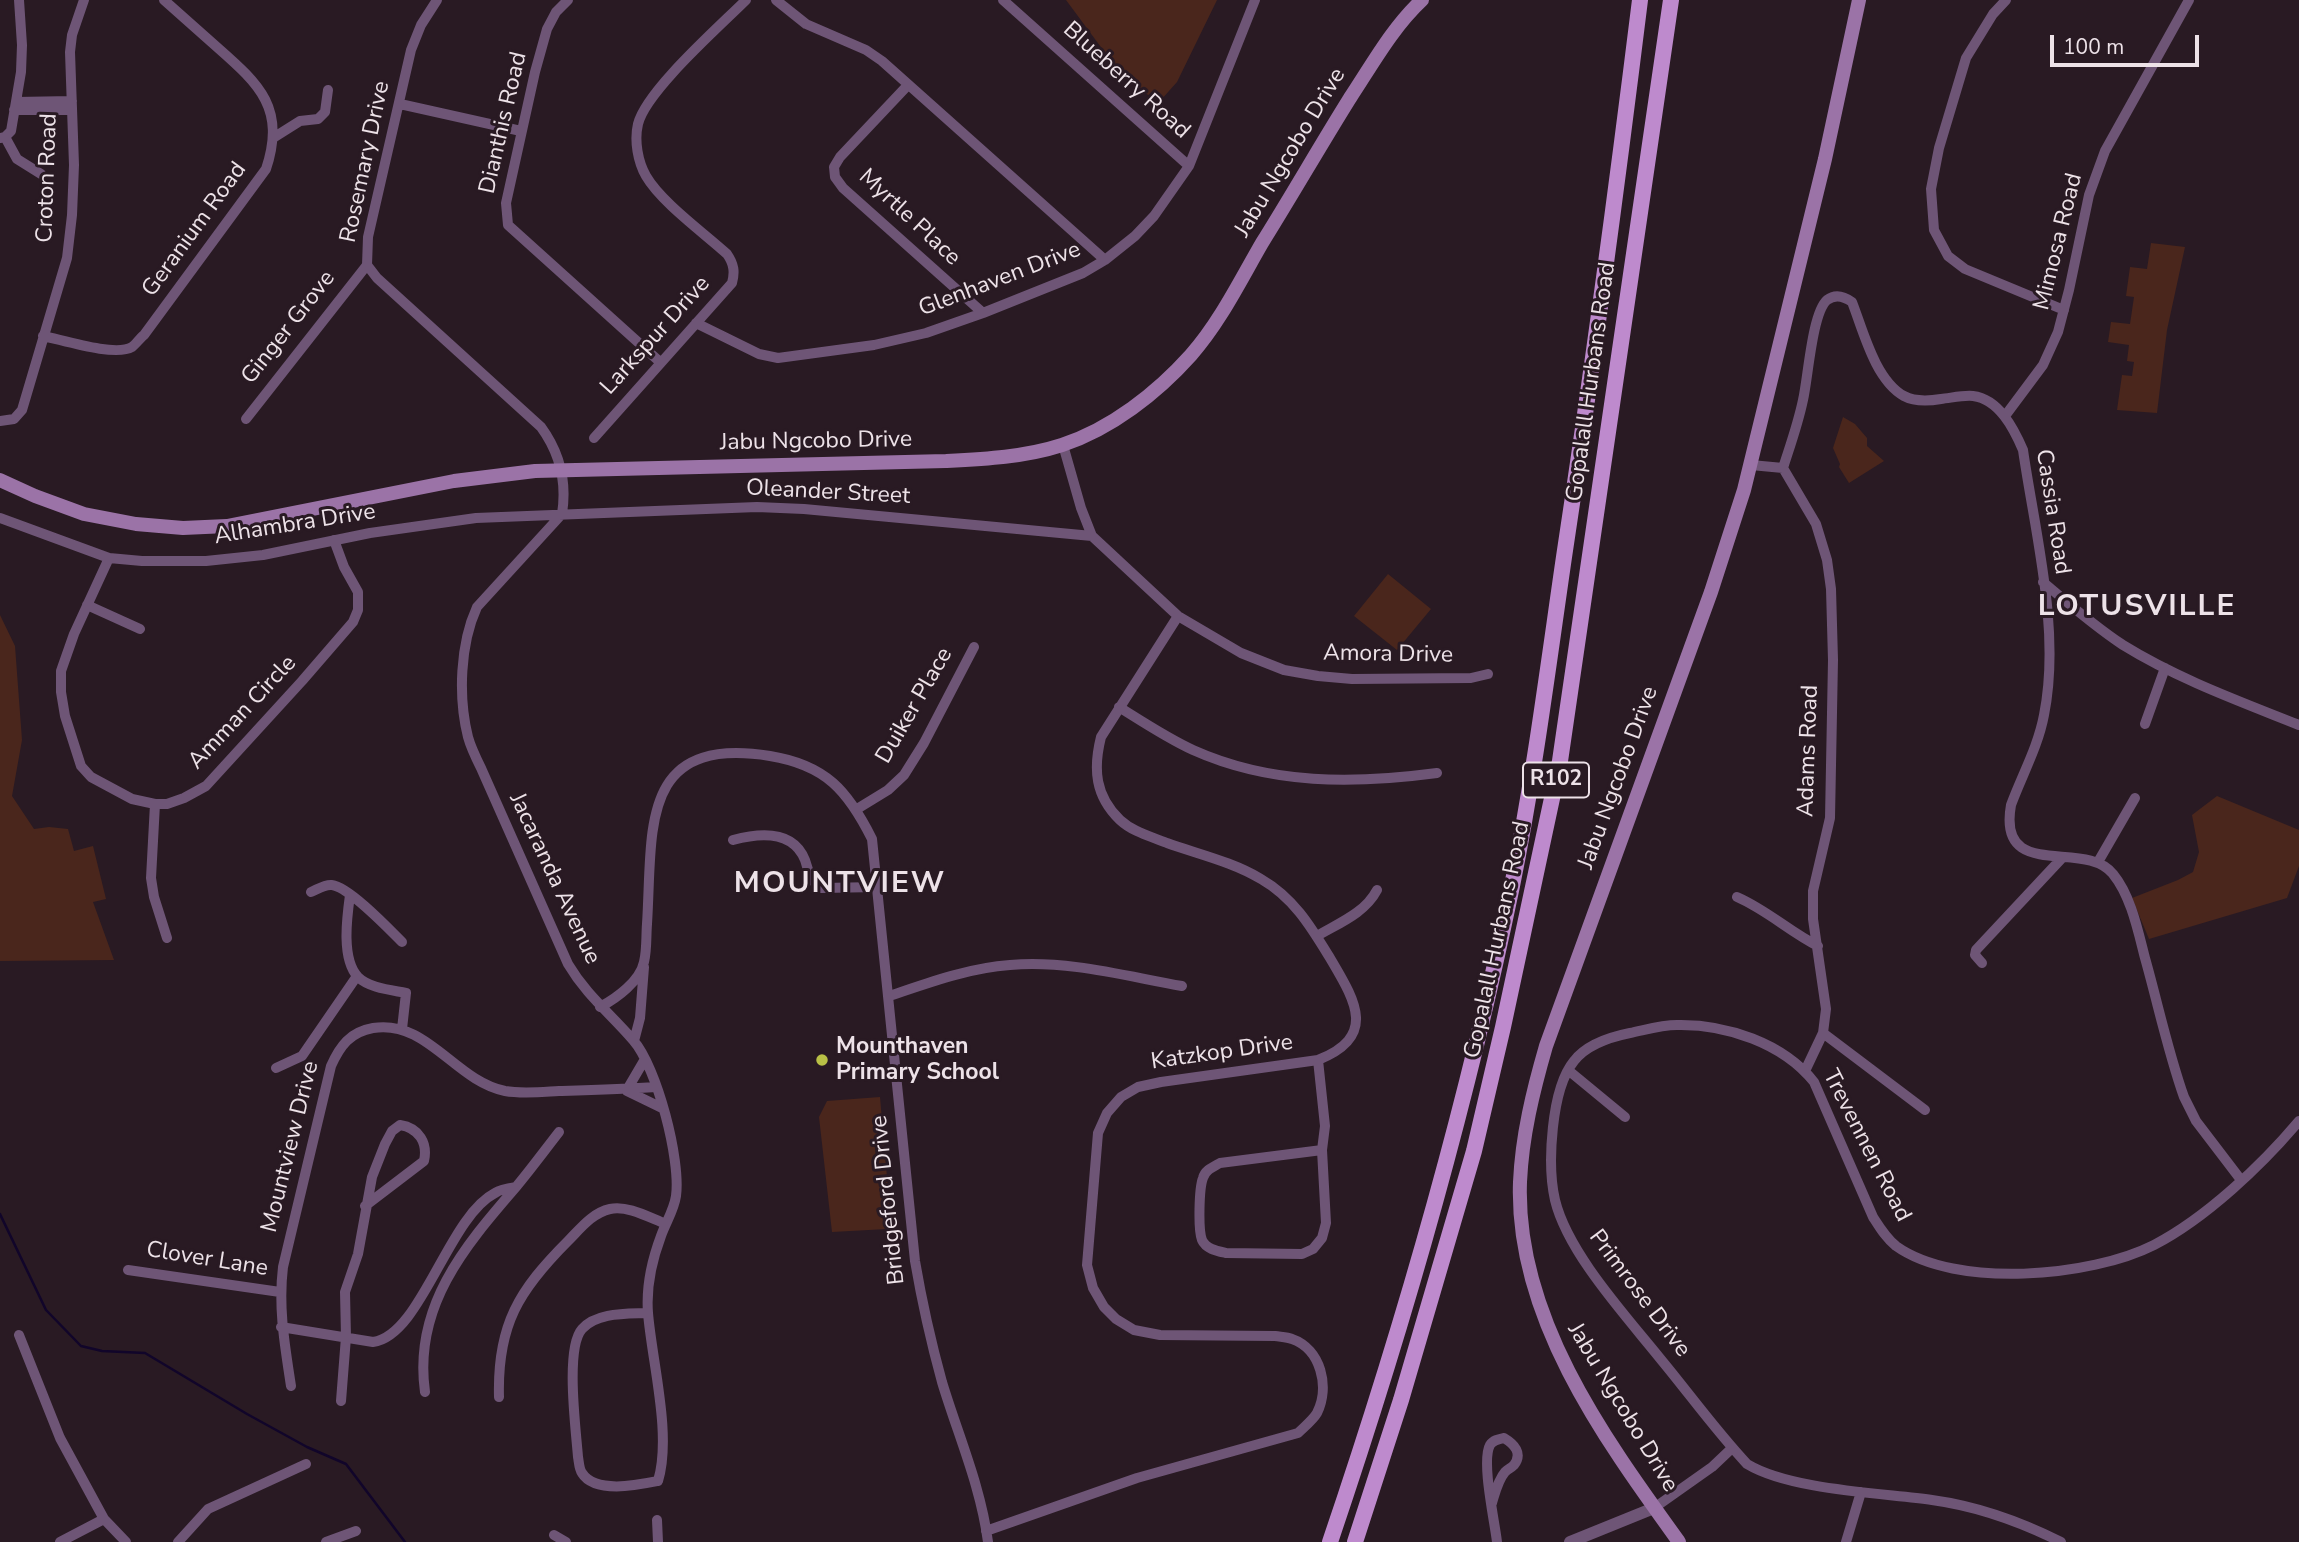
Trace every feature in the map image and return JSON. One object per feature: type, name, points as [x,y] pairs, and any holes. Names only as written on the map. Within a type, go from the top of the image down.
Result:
[{"type":"main road","name":"Jabu Ngcobo Drive","points":[[0,480],[84,514],[136,524],[183,528],[228,526],[454,481],[505,474],[561,469],[988,459],[1063,445],[1098,429],[1129,410],[1192,354],[1221,312],[1335,121],[1394,31],[1422,0]]},
{"type":"main road","name":"Gopalall Hurbans Road","points":[[1330,1542],[1374,1413],[1452,1142],[1512,885],[1536,751],[1578,467],[1640,0]]},
{"type":"main road","name":"Gopalall Hurbans Road","points":[[1355,1542],[1401,1400],[1474,1151],[1560,761],[1672,0]]},
{"type":"main road","name":"Jabu Ngcobo Drive","points":[[1679,1542],[1602,1428],[1558,1353],[1537,1298],[1524,1242],[1520,1185],[1523,1142],[1533,1089],[1546,1046],[1711,592],[1751,465],[1825,159],[1859,0]]},
{"type":"street","points":[[19,0],[22,45],[15,106],[10,131],[3,138],[17,159],[41,174]]},
{"type":"street","name":"Croton Road","points":[[0,421],[14,419],[22,410],[67,258],[74,165],[72,35],[84,0]]},
{"type":"street","name":"Geranium Road","points":[[43,336],[102,348],[120,350],[132,347],[144,335],[266,169],[273,148],[274,130],[264,94],[251,77],[164,0]]},
{"type":"street","name":"Rosemary Drive","points":[[437,0],[421,25],[411,50],[369,237],[367,265],[377,278],[541,427],[553,444],[561,469]]},
{"type":"street","name":"Dianthis Road","points":[[568,0],[556,12],[547,29],[506,203],[508,225],[660,362]]},
{"type":"street","name":"Larkspur Drive","points":[[594,438],[732,284],[733,262],[727,254],[663,196],[646,176],[638,155],[636,136],[638,122],[648,101],[746,0]]},
{"type":"street","points":[[776,0],[806,24],[866,50],[882,61],[1105,260]]},
{"type":"street","name":"Blueberry Road","points":[[1003,0],[1189,166]]},
{"type":"street","name":"Glenhaven Drive","points":[[696,323],[759,354],[778,358],[874,345],[926,333],[1083,273],[1105,260],[1135,236],[1154,216],[1189,166],[1255,0]]},
{"type":"street","points":[[2006,0],[1993,14],[1966,58],[1939,148],[1931,189],[1934,230],[1948,256],[1965,269],[2064,310]]},
{"type":"street","name":"Mimosa Road","points":[[2005,416],[2043,365],[2064,310],[2083,219],[2099,166],[2183,3]]},
{"type":"street","name":"Myrtle Place","points":[[908,85],[840,157],[834,167],[835,177],[869,213],[983,313]]},
{"type":"street","points":[[273,138],[300,121],[318,119],[325,112],[328,90]]},
{"type":"street","points":[[400,104],[521,131]]},
{"type":"street","points":[[15,106],[72,106]]},
{"type":"street","name":"Ginger Grove","points":[[246,419],[367,265]]},
{"type":"street","name":"Cassia Road","points":[[1783,468],[1803,400],[1817,320],[1828,300],[1835,296],[1844,296],[1852,302],[1876,362],[1892,387],[1904,397],[1928,401],[1974,396],[2005,416],[2015,430],[2022,450],[2043,582],[2048,635],[2048,687],[2040,734],[2011,805],[2009,823],[2014,838],[2027,851],[2044,856],[2098,862]]},
{"type":"street","name":"Amora Drive","points":[[1063,445],[1080,508],[1091,536],[1178,617],[1241,653],[1283,670],[1352,680],[1471,678],[1488,674]]},
{"type":"street","points":[[1751,465],[1783,468]]},
{"type":"street","name":"Adams Road","points":[[1783,468],[1816,524],[1827,560],[1831,589],[1833,660],[1830,818],[1813,891],[1813,919],[1826,1009],[1823,1033],[1805,1071]]},
{"type":"street","points":[[561,469],[564,498],[562,514]]},
{"type":"street","name":"Oleander Street","points":[[562,514],[757,507],[1091,536]]},
{"type":"street","name":"Alhambra Drive","points":[[0,518],[109,558],[206,561],[263,555],[334,540],[476,518],[562,514]]},
{"type":"street","name":"Jacaranda Avenue","points":[[562,514],[477,607],[464,645],[463,710],[468,738],[568,964],[581,986],[634,1041],[645,1059],[674,1150],[677,1178],[673,1209],[653,1265],[648,1289],[663,1466],[658,1481],[634,1486],[600,1485],[589,1481],[581,1472],[578,1457],[572,1359],[575,1342],[582,1329],[595,1320],[613,1314],[648,1312]]},
{"type":"street","name":"Amman Circle","points":[[155,804],[184,799],[206,786],[353,622],[358,610],[358,592],[344,567],[334,540]]},
{"type":"street","points":[[109,558],[74,634],[61,671],[61,692],[65,716],[81,766],[91,777],[132,799],[155,804],[151,878],[167,938]]},
{"type":"street","points":[[2043,582],[2104,632],[2165,668],[2299,724]]},
{"type":"street","points":[[87,605],[141,629]]},
{"type":"street","name":"Katzkop Drive","points":[[987,1536],[1137,1478],[1298,1433],[1316,1415],[1324,1384],[1320,1368],[1308,1349],[1293,1339],[1275,1336],[1160,1335],[1134,1330],[1116,1319],[1104,1307],[1093,1288],[1087,1265],[1098,1133],[1107,1113],[1121,1097],[1138,1087],[1161,1082],[1318,1060],[1345,1045],[1353,1032],[1356,1019],[1356,1006],[1350,991],[1294,904],[1261,878],[1131,830],[1110,810],[1103,799],[1097,782],[1096,758],[1101,737],[1178,617]]},
{"type":"street","name":"Duiker Place","points":[[857,809],[888,790],[904,775],[924,743],[974,647]]},
{"type":"street","points":[[2145,724],[2165,668]]},
{"type":"street","points":[[1119,707],[1194,750],[1222,761],[1285,776],[1320,781],[1360,781],[1437,774]]},
{"type":"street","name":"Bridgeford Drive","points":[[634,1041],[640,1018],[652,835],[658,801],[667,784],[681,768],[700,757],[722,753],[750,753],[792,760],[832,780],[857,809],[872,839],[915,1261],[923,1310],[942,1381],[972,1472],[987,1536]]},
{"type":"street","points":[[2135,798],[2098,862],[2113,873],[2133,916],[2179,1083],[2190,1110],[2241,1180]]},
{"type":"street","points":[[733,840],[749,836],[781,837],[801,852],[811,880],[821,888],[878,887]]},
{"type":"street","points":[[1982,963],[1975,955],[1976,950],[2063,858]]},
{"type":"street","points":[[312,892],[332,884],[349,895],[402,942]]},
{"type":"street","points":[[1317,936],[1360,911],[1371,902],[1377,890]]},
{"type":"street","points":[[349,895],[347,947],[357,976],[371,985],[405,993],[402,1028],[424,1040],[486,1085],[506,1091],[656,1087]]},
{"type":"street","points":[[1737,897],[1753,904],[1796,935],[1818,946]]},
{"type":"street","points":[[600,1007],[629,986],[644,964]]},
{"type":"street","points":[[889,996],[961,973],[1009,965],[1068,965],[1182,986]]},
{"type":"street","points":[[276,1068],[302,1056],[357,976]]},
{"type":"street","name":"Trevennen Road","points":[[1557,1106],[1564,1077],[1574,1060],[1585,1050],[1609,1038],[1676,1025],[1730,1032],[1759,1041],[1805,1071],[1814,1082],[1873,1217],[1884,1234],[1895,1245],[1925,1261],[1986,1273],[2062,1271],[2135,1253],[2175,1232],[2241,1180],[2271,1154],[2299,1121]]},
{"type":"street","name":"Mountview Drive","points":[[291,1386],[281,1327],[280,1292],[283,1267],[331,1066],[340,1048],[361,1030],[402,1028]]},
{"type":"street","points":[[1823,1033],[1925,1110]]},
{"type":"street","points":[[625,1088],[645,1059]]},
{"type":"street","points":[[1318,1060],[1325,1126],[1322,1150],[1325,1223],[1322,1238],[1313,1249],[1303,1254],[1226,1253],[1214,1251],[1203,1242],[1200,1229],[1202,1178],[1209,1169],[1220,1164],[1322,1150]]},
{"type":"street","points":[[1569,1070],[1625,1117]]},
{"type":"street","points":[[625,1088],[662,1108]]},
{"type":"street","name":"Primrose Drive","points":[[1557,1106],[1551,1161],[1555,1198],[1564,1229],[1627,1317],[1747,1464],[1762,1473],[1790,1480],[1861,1492],[1935,1500],[1979,1509],[2061,1542]]},
{"type":"street","points":[[341,1401],[346,1337],[345,1292],[358,1254],[365,1206],[372,1177],[384,1144],[392,1131],[400,1125],[409,1126],[424,1143],[424,1161],[365,1206]]},
{"type":"street","points":[[425,1392],[422,1357],[425,1337],[442,1287],[471,1241],[559,1132]]},
{"type":"street","points":[[281,1327],[373,1342],[392,1335],[421,1296],[473,1211],[494,1193],[516,1187]]},
{"type":"street","points":[[499,1397],[499,1367],[508,1325],[517,1302],[539,1270],[589,1219],[605,1210],[624,1209],[666,1224]]},
{"type":"street","name":"Clover Lane","points":[[128,1270],[280,1292]]},
{"type":"street","points":[[19,1335],[60,1438],[104,1519],[126,1542]]},
{"type":"street","points":[[1492,1503],[1505,1472],[1517,1458],[1517,1450],[1504,1438],[1496,1439],[1490,1444],[1487,1455],[1492,1503],[1497,1542]]},
{"type":"street","points":[[1570,1542],[1654,1508],[1712,1467],[1732,1448]]},
{"type":"street","points":[[178,1542],[208,1509],[306,1464]]},
{"type":"street","points":[[1846,1542],[1861,1492]]},
{"type":"street","points":[[60,1542],[104,1519]]},
{"type":"street","points":[[657,1520],[658,1542]]},
{"type":"street","points":[[326,1542],[356,1531]]},
{"type":"street","points":[[554,1535],[566,1542]]},
{"type":"shaded area","points":[[1066,0],[1217,0],[1177,82],[1161,100],[1139,91],[1109,58]]},
{"type":"shaded area","points":[[2151,243],[2185,247],[2167,330],[2157,413],[2117,410],[2122,375],[2132,376],[2134,362],[2127,361],[2129,345],[2108,342],[2111,322],[2130,324],[2134,297],[2126,296],[2130,267],[2147,269]]},
{"type":"shaded area","points":[[1843,417],[1855,424],[1867,438],[1867,446],[1884,461],[1849,483],[1839,467],[1833,448]]},
{"type":"shaded area","points":[[1388,574],[1431,609],[1397,650],[1354,616]]},
{"type":"shaded area","points":[[0,615],[15,646],[22,740],[12,796],[34,829],[68,829],[74,851],[93,846],[106,899],[93,902],[114,960],[0,961]]},
{"type":"shaded area","points":[[2217,796],[2299,830],[2299,866],[2287,898],[2149,939],[2132,898],[2193,872],[2199,852],[2192,815]]},
{"type":"shaded area","points":[[880,1097],[891,1223],[887,1229],[832,1232],[819,1117],[827,1101]]},
{"type":"waterway","points":[[0,1214],[46,1310],[81,1346],[102,1351],[145,1353],[247,1414],[307,1447],[346,1464],[405,1542]]},
{"type":"place","name":"Mounthaven Primary School","points":[[822,1060]]},
{"type":"district","name":"LOTUSVILLE","points":[[2137,608]]},
{"type":"district","name":"MOUNTVIEW","points":[[840,885]]}]
